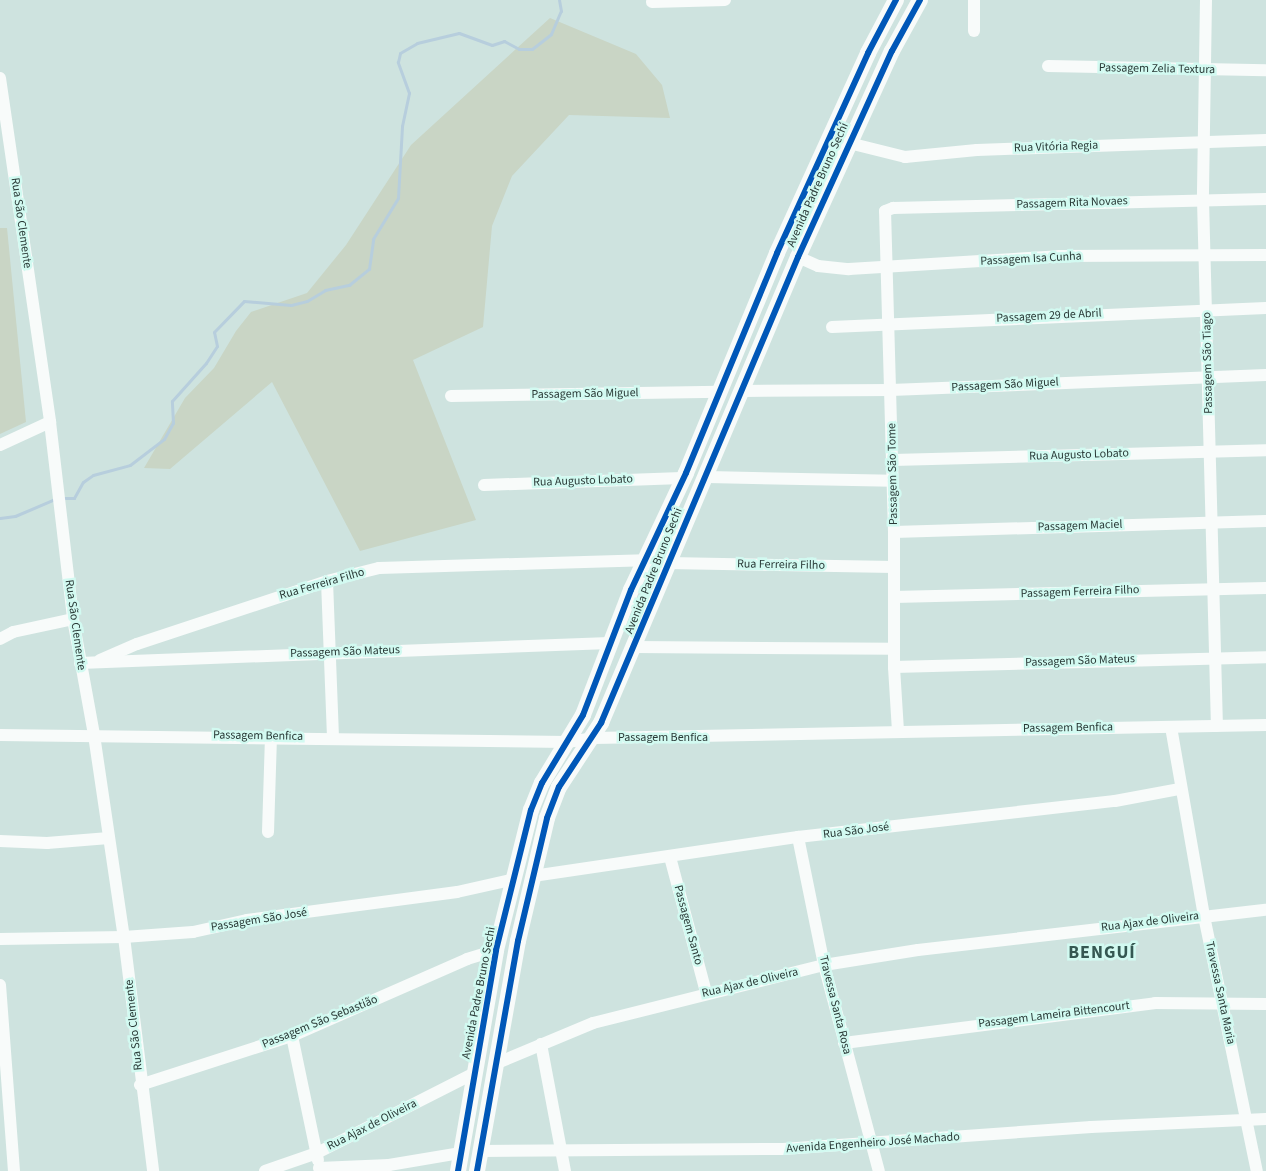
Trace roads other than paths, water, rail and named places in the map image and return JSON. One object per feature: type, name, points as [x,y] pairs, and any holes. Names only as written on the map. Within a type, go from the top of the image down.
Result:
[{"type":"main road","name":"Avenida Padre Bruno Sechi","points":[[458,1171],[496,950],[531,810],[542,782],[583,715],[644,560],[720,392],[777,253],[837,119],[896,0]]},
{"type":"main road","name":"Avenida Padre Bruno Sechi","points":[[477,1171],[495,1064],[547,818],[559,787],[594,738],[636,647],[668,563],[708,477],[798,257],[892,51],[920,0]]},
{"type":"main road","name":"Rua Ajax de Oliveira","points":[[475,1073],[495,1064]]},
{"type":"street","points":[[652,2],[725,0]]},
{"type":"street","points":[[974,0],[974,31]]},
{"type":"street","name":"Passagem São Tiago","points":[[1206,0],[1203,200],[1209,375],[1213,658],[1217,726]]},
{"type":"street","name":"Passagem Zelia Textura","points":[[1048,66],[1206,71],[1266,70]]},
{"type":"street","name":"Rua São Clemente","points":[[0,78],[50,422],[73,619],[94,735],[124,938],[140,1085],[153,1171]]},
{"type":"street","name":"Rua Vitória Regia","points":[[849,142],[905,157],[976,150],[1266,140]]},
{"type":"street","name":"Passagem Rita Novaes","points":[[885,217],[887,209],[893,208],[1266,199]]},
{"type":"street","name":"Passagem São Tome","points":[[885,217],[893,460],[894,667],[898,731]]},
{"type":"street","name":"Passagem Isa Cunha","points":[[798,257],[818,266],[887,268],[1060,256],[1266,255]]},
{"type":"street","name":"Passagem 29 de Abril","points":[[832,327],[1207,308],[1266,308]]},
{"type":"street","name":"Passagem São Miguel","points":[[743,391],[891,390],[1209,375],[1266,375]]},
{"type":"street","name":"Passagem São Miguel","points":[[451,396],[720,392]]},
{"type":"street","points":[[0,446],[50,422]]},
{"type":"street","name":"Rua Augusto Lobato","points":[[893,460],[1266,450]]},
{"type":"street","points":[[708,477],[892,481]]},
{"type":"street","name":"Rua Augusto Lobato","points":[[484,485],[682,478]]},
{"type":"street","name":"Passagem Maciel","points":[[894,532],[1266,521]]},
{"type":"street","name":"Rua Ferreira Filho","points":[[100,660],[137,644],[327,581],[379,568],[644,560]]},
{"type":"street","name":"Rua Ferreira Filho","points":[[668,563],[894,567]]},
{"type":"street","points":[[327,581],[332,738]]},
{"type":"street","name":"Passagem Ferreira Filho","points":[[894,597],[1266,588]]},
{"type":"street","points":[[0,639],[19,630],[73,619]]},
{"type":"street","name":"Passagem São Mateus","points":[[80,663],[100,660],[610,643]]},
{"type":"street","points":[[636,647],[894,649]]},
{"type":"street","name":"Passagem São Mateus","points":[[894,667],[1266,657]]},
{"type":"street","name":"Passagem Benfica","points":[[0,735],[271,736],[567,742],[594,738],[1266,725]]},
{"type":"street","name":"Travessa Santa Maria","points":[[1171,727],[1180,789],[1204,916],[1257,1171]]},
{"type":"street","points":[[268,832],[271,736]]},
{"type":"street","name":"Rua São José","points":[[534,876],[798,837],[1115,801],[1180,789]]},
{"type":"street","name":"Travessa Santa Rosa","points":[[798,837],[824,965],[879,1171]]},
{"type":"street","points":[[0,841],[47,843],[108,838]]},
{"type":"street","name":"Passagem Santo","points":[[670,857],[706,992]]},
{"type":"street","name":"Passagem São José","points":[[0,939],[124,938],[193,932],[247,920],[456,892],[515,879]]},
{"type":"street","name":"Rua Ajax de Oliveira","points":[[495,1064],[593,1023],[706,992],[824,965],[918,950],[1266,910]]},
{"type":"street","name":"Passagem São Sebastião","points":[[140,1085],[292,1036],[467,959],[496,950]]},
{"type":"street","points":[[0,985],[14,1171]]},
{"type":"street","name":"Passagem Lameira Bittencourt","points":[[844,1043],[1155,1003],[1266,1004]]},
{"type":"street","points":[[292,1036],[318,1153],[319,1170],[389,1165],[461,1153]]},
{"type":"street","points":[[541,1044],[563,1149],[565,1171]]},
{"type":"street","name":"Rua Ajax de Oliveira","points":[[265,1171],[318,1153],[475,1073]]},
{"type":"street","name":"Avenida Engenheiro José Machado","points":[[480,1151],[783,1149],[1266,1119]]},
{"type":"waterway","points":[[61,498],[74,498],[83,482],[93,475],[130,465],[164,439],[173,423],[172,401],[206,363],[217,346],[214,332],[244,301],[291,305],[307,301],[325,290],[349,285],[369,269],[373,239],[398,198],[402,126],[409,93],[398,62],[400,53],[417,43],[459,33],[492,45],[504,41],[519,49],[532,49],[551,34],[561,11],[559,0]]},
{"type":"waterway","points":[[0,518],[15,516],[55,499]]},
{"type":"district","name":"BENGUÍ","points":[[1102,953]]}]
